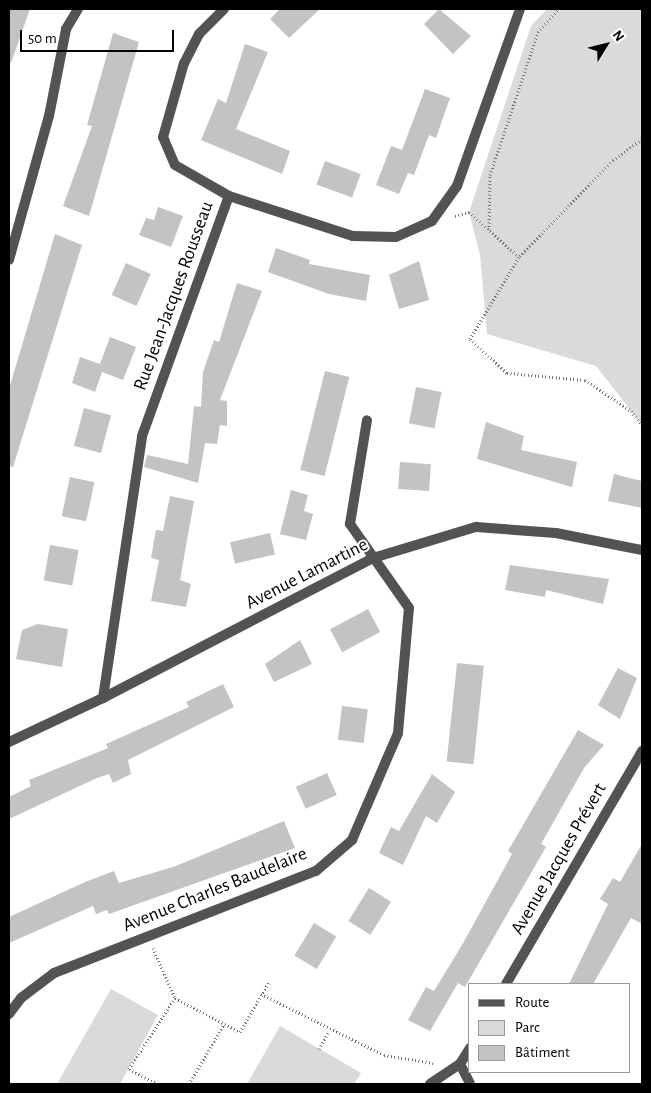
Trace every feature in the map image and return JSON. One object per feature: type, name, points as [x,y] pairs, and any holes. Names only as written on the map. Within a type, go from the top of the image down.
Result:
[{"type":"street","points":[[9,260],[49,116],[66,29],[78,9]]},
{"type":"street","points":[[224,9],[199,34],[184,63],[163,137],[175,165],[229,196]]},
{"type":"street","points":[[432,221],[457,186],[516,9]]},
{"type":"street","name":"Rue Jean-Jacques Rousseau","points":[[103,698],[142,436],[229,196],[353,236],[396,237],[432,221]]},
{"type":"street","name":"Avenue Charles Baudelaire","points":[[9,1014],[21,998],[54,973],[316,871],[352,840],[398,732],[409,608],[350,524],[367,420]]},
{"type":"street","name":"Avenue Lamartine","points":[[9,742],[103,698],[373,558],[476,528],[556,533],[642,550]]},
{"type":"street","name":"Avenue Jacques Prévert","points":[[507,983],[642,751]]},
{"type":"street","points":[[430,1084],[460,1064],[468,1051]]},
{"type":"street","points":[[460,1064],[470,1084]]},
{"type":"path","points":[[489,230],[490,175],[538,32],[559,9]]},
{"type":"path","points":[[642,139],[613,160],[519,257],[470,339],[507,373],[585,380],[631,411],[642,425]]},
{"type":"path","points":[[432,221],[469,212],[519,257]]},
{"type":"path","points":[[148,936],[175,998],[240,1032],[268,982]]},
{"type":"path","points":[[261,994],[329,1032],[384,1055],[460,1064]]},
{"type":"path","points":[[158,1084],[129,1069],[175,998]]},
{"type":"path","points":[[189,1084],[224,1024]]},
{"type":"path","points":[[319,1048],[329,1032]]},
{"type":"green space","points":[[547,9],[642,9],[642,425],[596,366],[487,334],[480,255],[469,212],[531,26]]},
{"type":"green space","points":[[111,989],[158,1015],[120,1084],[57,1084]]},
{"type":"green space","points":[[280,1026],[361,1073],[354,1084],[247,1084]]},
{"type":"building","points":[[9,9],[30,9],[11,63],[9,62]]},
{"type":"building","points":[[280,9],[320,9],[289,38],[270,19]]},
{"type":"building","points":[[439,9],[471,36],[453,54],[424,24]]},
{"type":"building","points":[[113,33],[139,42],[89,216],[63,206],[92,126],[87,125]]},
{"type":"building","points":[[245,44],[268,52],[236,129],[290,151],[282,174],[201,140],[218,99],[226,103]]},
{"type":"building","points":[[425,89],[450,98],[436,138],[429,135],[414,175],[408,173],[399,194],[376,185],[391,146],[402,150]]},
{"type":"building","points":[[325,161],[361,174],[352,197],[316,184]]},
{"type":"building","points":[[158,207],[183,216],[171,247],[139,235],[146,218],[154,220]]},
{"type":"building","points":[[55,234],[82,245],[13,467],[9,466],[9,389]]},
{"type":"building","points":[[276,248],[310,260],[309,264],[370,275],[366,301],[329,294],[268,272]]},
{"type":"building","points":[[419,261],[429,300],[399,309],[389,275]]},
{"type":"building","points":[[126,263],[151,274],[136,306],[112,295]]},
{"type":"building","points":[[237,283],[262,291],[220,400],[227,401],[227,426],[220,425],[217,444],[205,443],[198,483],[144,467],[147,455],[188,464],[194,406],[201,407],[203,372],[214,340],[219,342]]},
{"type":"building","points":[[110,337],[136,347],[123,380],[102,372],[95,392],[72,383],[80,357],[100,364]]},
{"type":"building","points":[[325,371],[349,377],[325,476],[300,470]]},
{"type":"building","points":[[416,387],[442,392],[434,428],[409,423]]},
{"type":"building","points":[[84,408],[111,415],[101,453],[74,446]]},
{"type":"building","points":[[486,422],[524,436],[521,450],[577,462],[572,487],[477,459]]},
{"type":"building","points":[[400,462],[431,464],[429,491],[398,489]]},
{"type":"building","points":[[614,474],[642,481],[642,508],[608,501]]},
{"type":"building","points":[[70,477],[94,482],[86,521],[62,516]]},
{"type":"building","points":[[291,490],[308,495],[304,511],[313,514],[306,540],[280,534]]},
{"type":"building","points":[[170,496],[194,501],[180,580],[191,584],[186,607],[151,601],[159,560],[151,558],[156,530],[163,531]]},
{"type":"building","points":[[270,533],[275,554],[235,564],[230,542]]},
{"type":"building","points":[[50,545],[79,550],[72,585],[44,580]]},
{"type":"building","points":[[510,565],[609,579],[603,604],[546,590],[545,597],[505,590]]},
{"type":"building","points":[[368,609],[380,632],[342,652],[330,629]]},
{"type":"building","points":[[38,624],[68,629],[62,667],[16,659],[22,630]]},
{"type":"building","points":[[300,640],[312,664],[274,682],[265,664]]},
{"type":"building","points":[[457,663],[484,666],[474,764],[447,761]]},
{"type":"building","points":[[618,668],[637,678],[620,719],[598,705]]},
{"type":"building","points":[[223,684],[234,707],[128,760],[131,774],[113,783],[109,774],[97,778],[9,819],[9,797],[31,786],[29,780],[108,748],[106,744],[189,707],[186,702]]},
{"type":"building","points":[[342,706],[368,709],[364,743],[338,740]]},
{"type":"building","points":[[578,730],[604,745],[584,768],[541,844],[546,847],[465,987],[458,983],[430,1031],[408,1020],[426,987],[434,991],[462,945],[512,854],[508,851]]},
{"type":"building","points":[[327,773],[337,795],[306,809],[296,787]]},
{"type":"building","points":[[432,774],[455,792],[437,823],[426,816],[403,865],[379,853],[391,827],[399,831]]},
{"type":"building","points":[[284,821],[295,848],[109,914],[107,910],[96,914],[93,906],[9,943],[9,917],[85,882],[114,871],[119,883],[176,866]]},
{"type":"building","points":[[642,844],[642,924],[631,918],[594,983],[569,983],[608,904],[600,899],[613,878],[620,882]]},
{"type":"building","points":[[369,888],[391,902],[370,935],[348,921]]},
{"type":"building","points":[[314,923],[336,936],[317,969],[294,956]]}]
